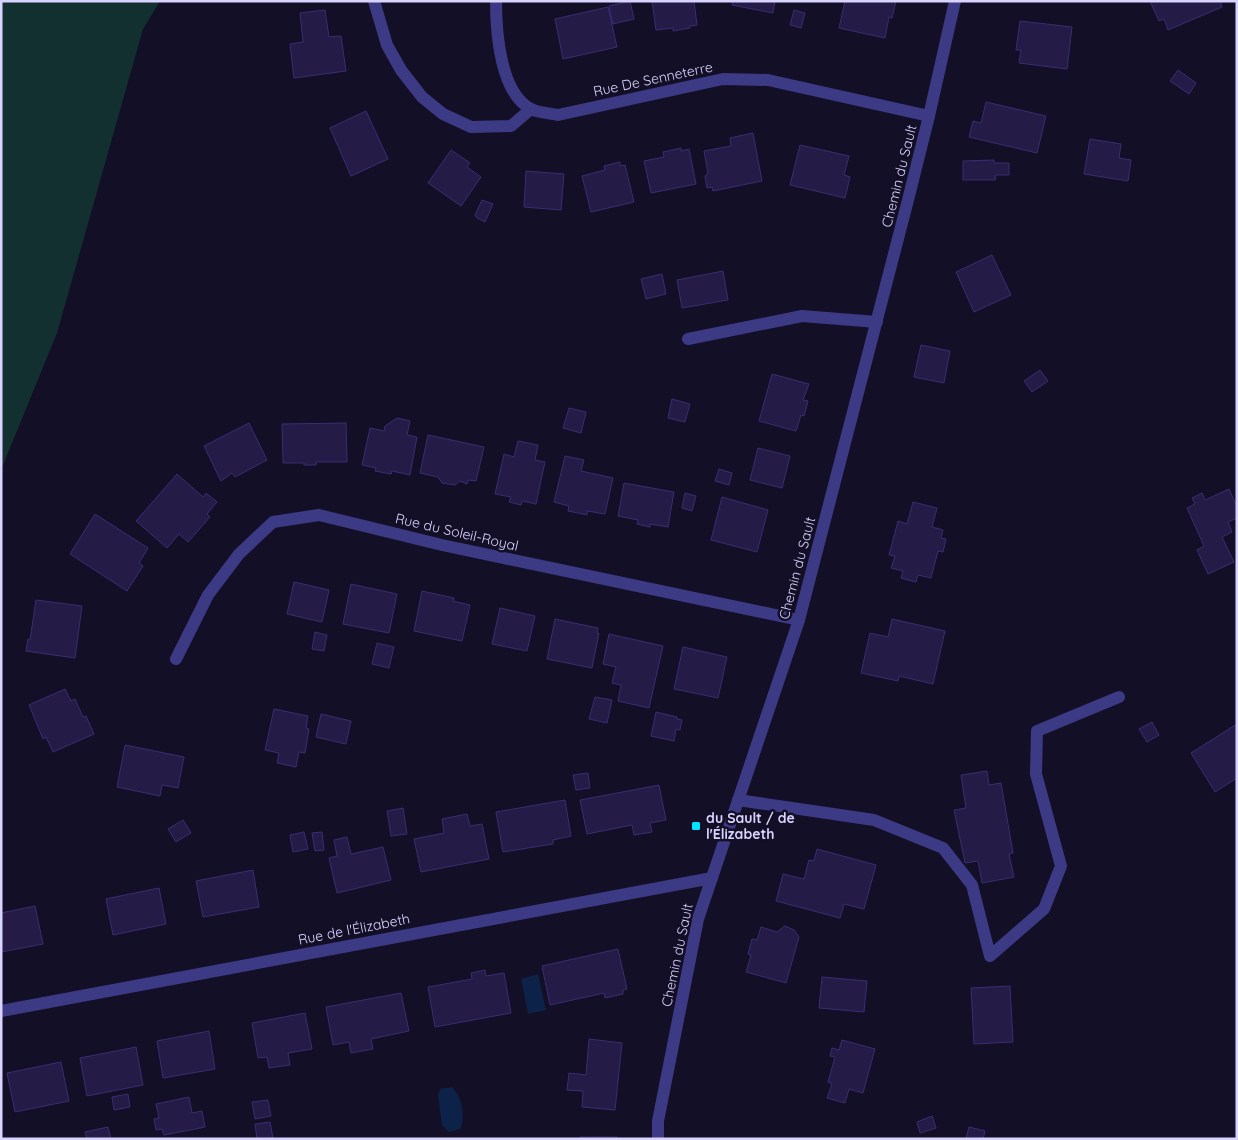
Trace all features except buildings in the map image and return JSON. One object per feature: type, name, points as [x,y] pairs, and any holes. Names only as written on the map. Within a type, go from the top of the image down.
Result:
[{"type":"street","points":[[374,1],[387,46],[401,70],[422,97],[443,114],[471,127],[511,126],[531,109],[516,97],[506,76],[496,31],[496,1]]},
{"type":"street","name":"Chemin du Sault","points":[[658,1139],[658,1121],[698,919],[799,620],[929,116],[955,1]]},
{"type":"street","name":"Rue De Senneterre","points":[[531,109],[558,115],[723,79],[768,80],[929,116]]},
{"type":"street","points":[[688,339],[802,316],[877,322]]},
{"type":"street","name":"Rue du Soleil-Royal","points":[[176,659],[208,594],[239,554],[273,522],[319,515],[442,545],[799,620]]},
{"type":"street","points":[[738,800],[874,820],[943,848],[972,885],[990,956],[1044,909],[1061,866],[1036,774],[1037,731],[1119,697]]},
{"type":"street","name":"Rue de l'Élizabeth","points":[[1,1011],[712,878]]},
{"type":"green space","points":[[1,1],[160,1],[143,29],[57,333],[1,470]]},
{"type":"water","points":[[538,974],[546,1010],[528,1014],[521,979]]},
{"type":"water","points":[[452,1087],[461,1101],[463,1118],[460,1129],[449,1132],[442,1125],[438,1095],[440,1089]]},
{"type":"place","name":"du Sault / de l'Élizabeth","points":[[696,826]]}]
